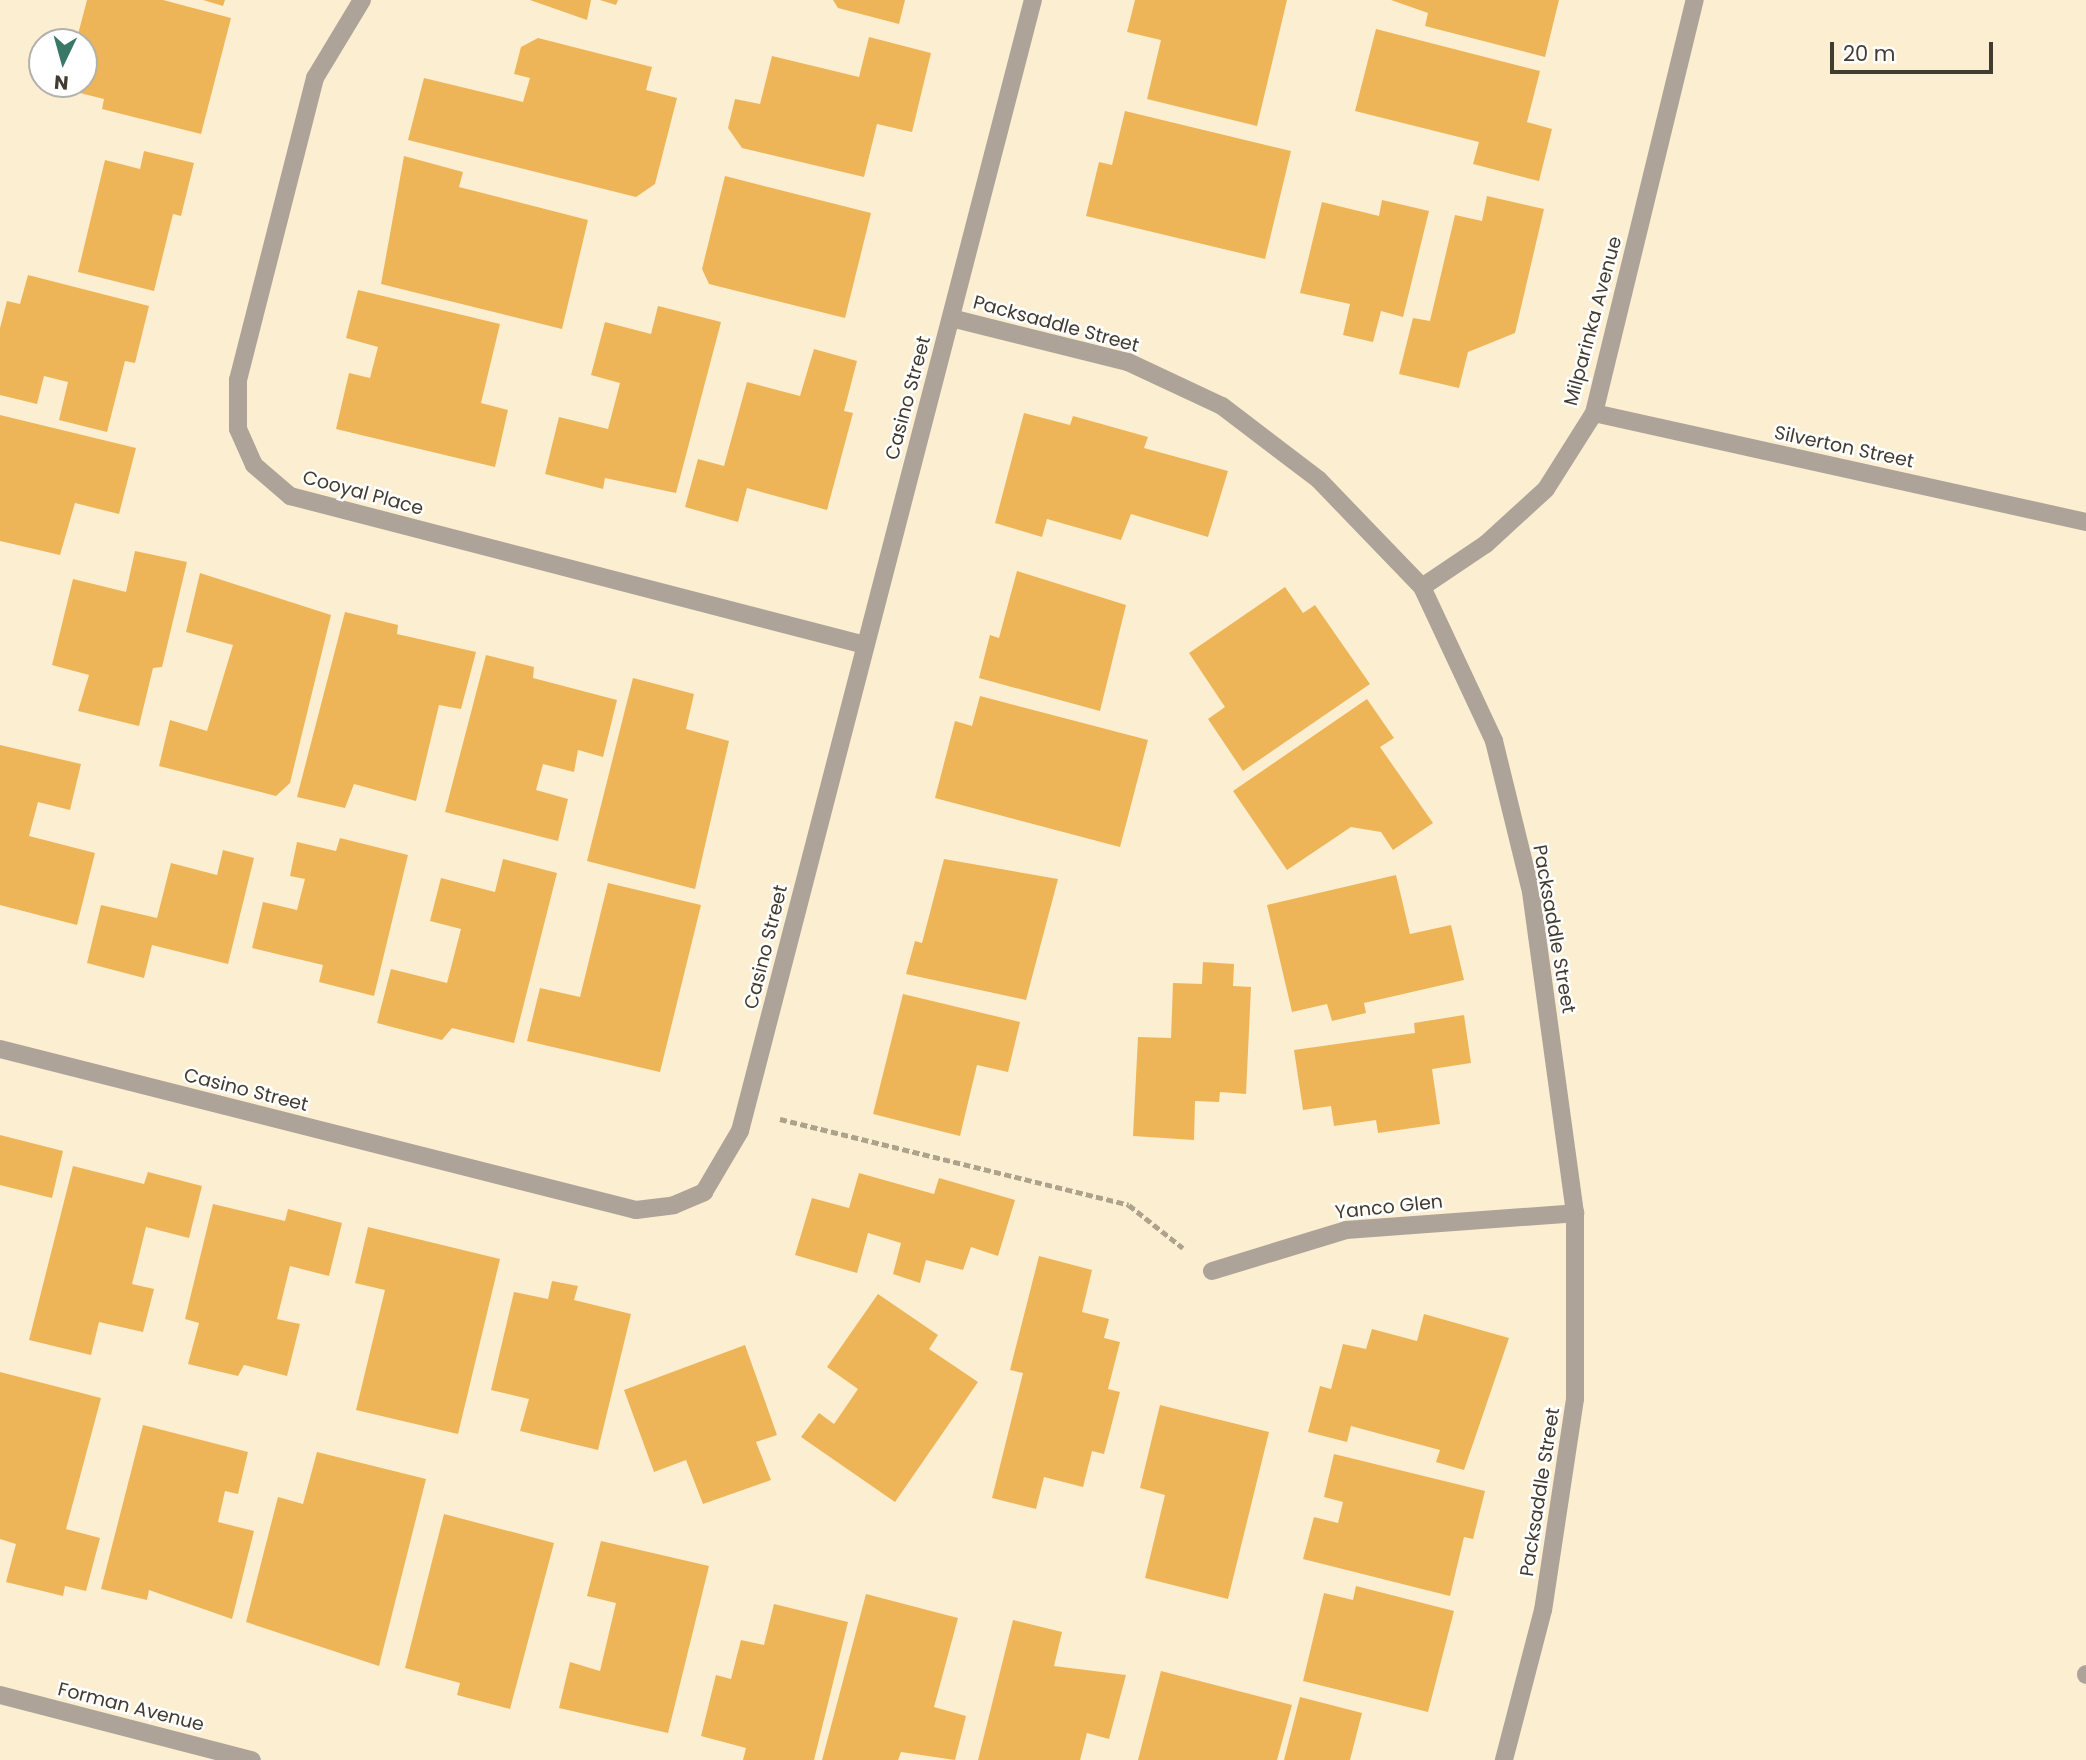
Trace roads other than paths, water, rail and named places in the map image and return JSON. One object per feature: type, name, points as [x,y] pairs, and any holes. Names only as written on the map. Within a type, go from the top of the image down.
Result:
[{"type":"street","name":"Cooyal Place","points":[[362,0],[315,78],[238,380],[238,429],[254,465],[290,496],[866,645]]},
{"type":"street","name":"Casino Street","points":[[0,1049],[636,1210],[674,1205],[704,1192],[723,1168],[746,1111],[1033,0]]},
{"type":"street","name":"Milparinka Avenue","points":[[1422,587],[1486,544],[1546,489],[1594,413],[1695,0]]},
{"type":"street","name":"Packsaddle Street","points":[[951,318],[1128,362],[1222,406],[1319,480],[1422,587],[1494,741],[1531,892],[1575,1213],[1576,1399],[1543,1610],[1504,1760]]},
{"type":"street","name":"Silverton Street","points":[[1594,413],[2086,522]]},
{"type":"street","name":"Yanco Glen","points":[[1212,1270],[1346,1230],[1575,1213]]},
{"type":"street","name":"Forman Avenue","points":[[0,1695],[252,1760]]}]
